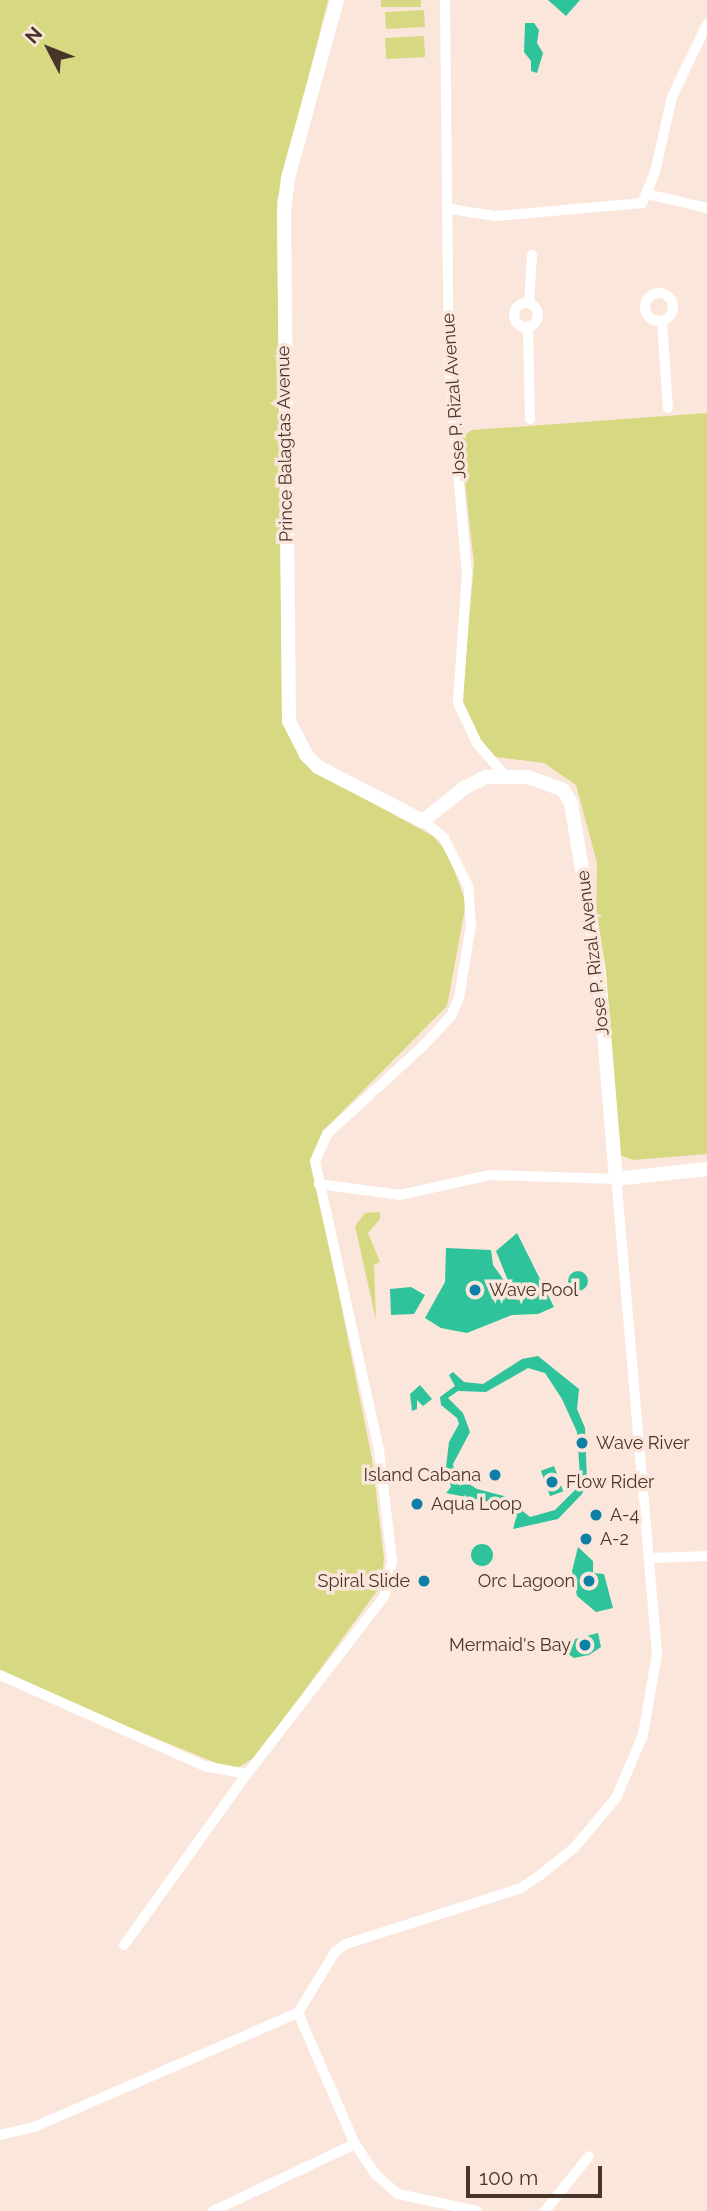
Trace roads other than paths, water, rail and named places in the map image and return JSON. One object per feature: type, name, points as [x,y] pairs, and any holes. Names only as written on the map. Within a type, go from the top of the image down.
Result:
[{"type":"main road","name":"Prince Balagtas Avenue","points":[[337,0],[288,178],[284,210],[289,721],[306,755],[318,767],[423,821]]},
{"type":"main road","name":"Jose P. Rizal Avenue","points":[[423,821],[474,782],[506,777],[555,783],[572,803],[598,973],[616,1179]]},
{"type":"main road","points":[[616,1179],[707,1169]]},
{"type":"street","name":"Jose P. Rizal Avenue","points":[[445,0],[450,209],[449,369],[467,573],[458,703],[477,743],[506,777]]},
{"type":"street","points":[[450,209],[496,216],[639,205],[647,194],[671,97],[707,24]]},
{"type":"street","points":[[647,194],[707,208]]},
{"type":"street","points":[[530,419],[528,326],[538,316],[529,303],[531,255]]},
{"type":"street","points":[[528,326],[518,323],[515,316],[521,305],[529,303]]},
{"type":"street","points":[[662,321],[668,408]]},
{"type":"street","points":[[124,1945],[247,1774],[372,1615],[392,1574],[379,1450],[315,1161],[322,1140],[442,1026],[459,998],[471,925],[468,886],[443,838],[423,821]]},
{"type":"street","points":[[0,2136],[34,2127],[298,2012],[335,1952],[346,1944],[521,1888],[597,1824],[633,1764],[653,1696],[657,1654],[616,1179],[490,1175],[400,1195],[319,1184]]},
{"type":"street","points":[[650,1558],[707,1556]]},
{"type":"street","points":[[0,1675],[204,1766],[247,1774]]},
{"type":"street","points":[[298,2012],[355,2144],[376,2175],[398,2194],[477,2211]]},
{"type":"street","points":[[213,2211],[355,2144]]},
{"type":"street","points":[[545,2211],[589,2156]]},
{"type":"place","name":"Wave Pool","points":[[475,1290]]},
{"type":"place","name":"Wave River","points":[[582,1443]]},
{"type":"place","name":"Island Cabana","points":[[495,1475]]},
{"type":"place","name":"Flow Rider","points":[[552,1482]]},
{"type":"place","name":"Aqua Loop","points":[[417,1504]]},
{"type":"place","name":"A-4","points":[[596,1515]]},
{"type":"place","name":"A-2","points":[[586,1539]]},
{"type":"place","name":"Spiral Slide","points":[[424,1581]]},
{"type":"place","name":"Orc Lagoon","points":[[589,1581]]},
{"type":"place","name":"Mermaid's Bay","points":[[585,1645]]}]
